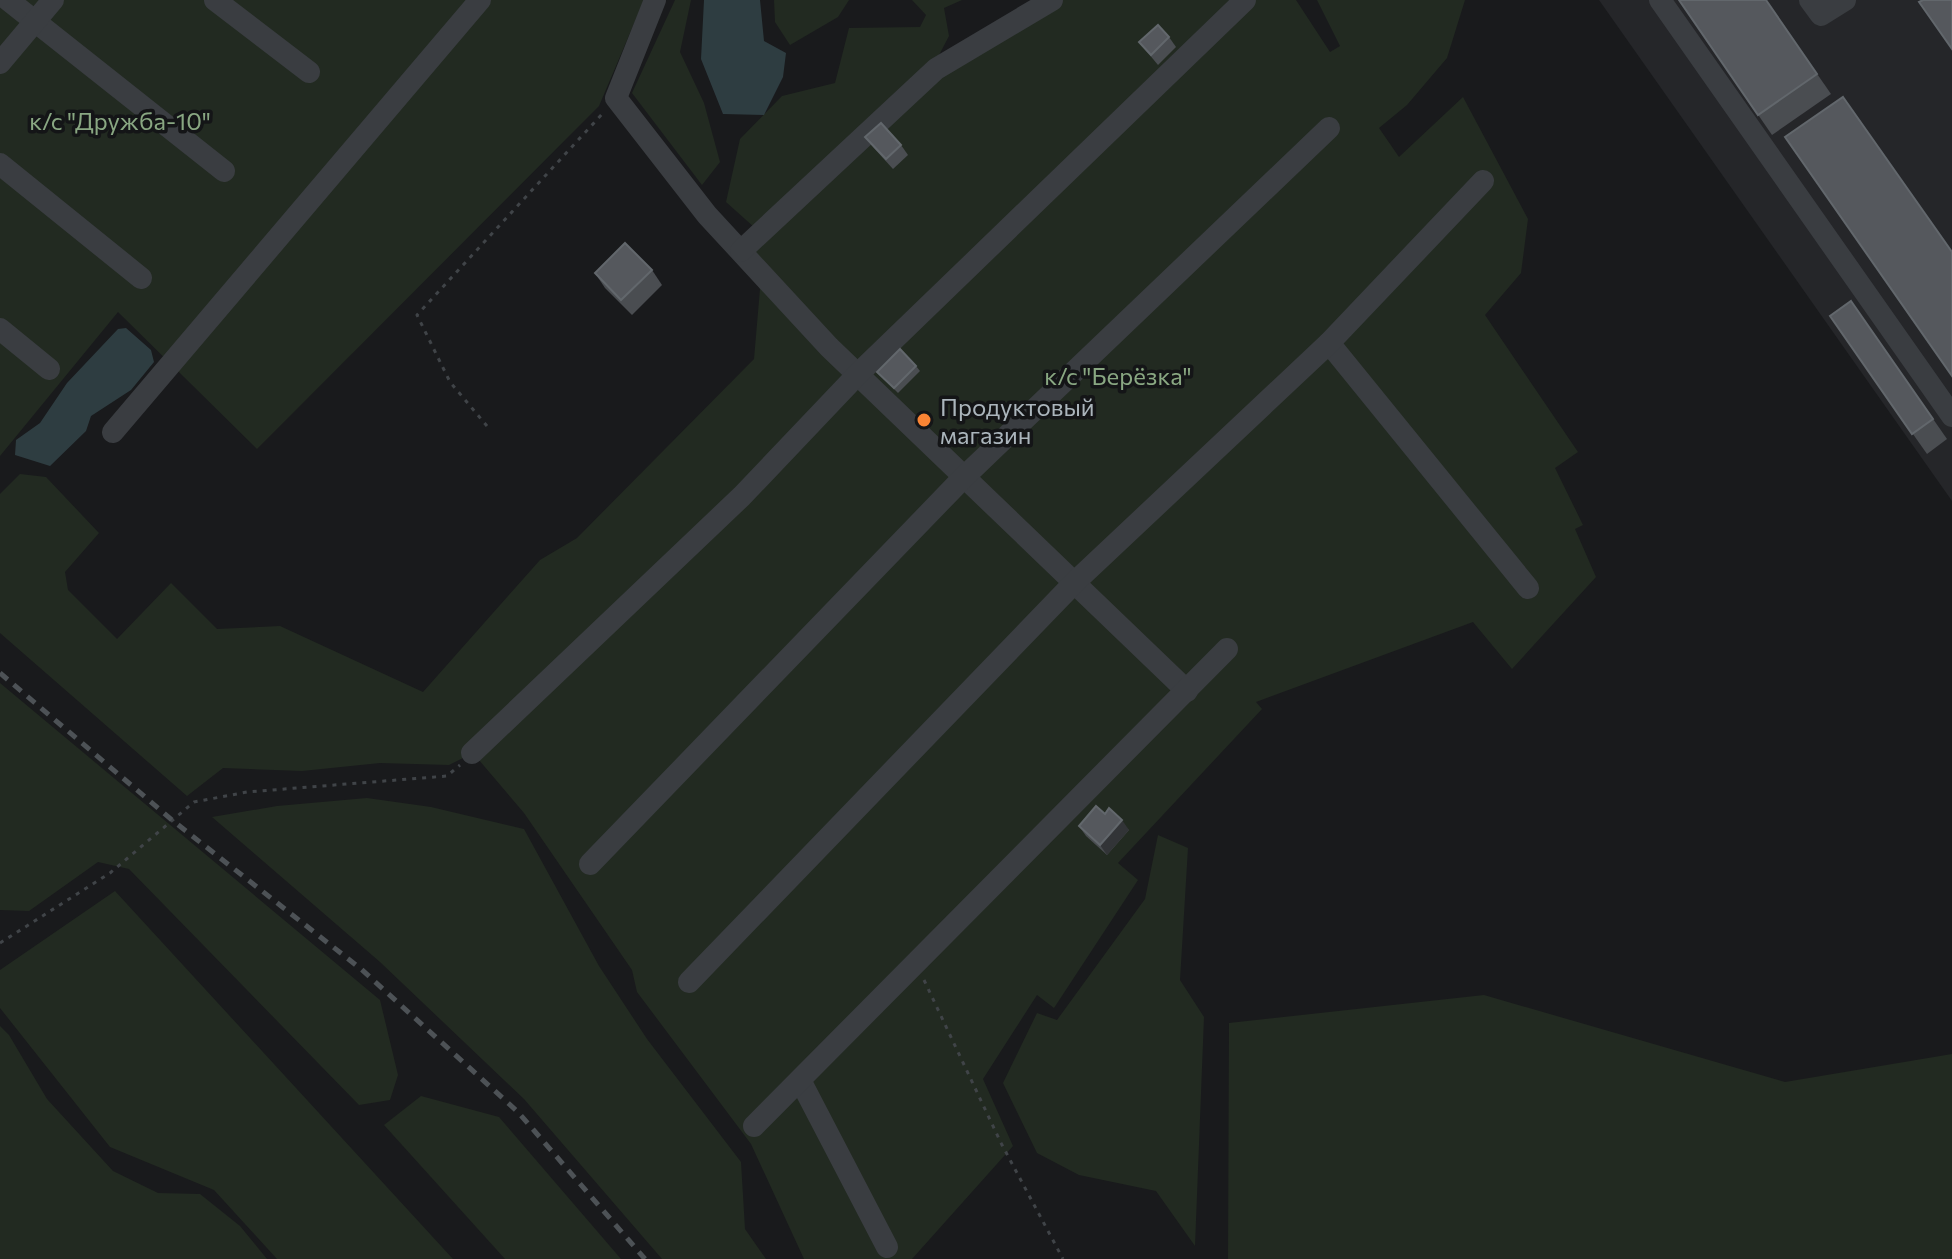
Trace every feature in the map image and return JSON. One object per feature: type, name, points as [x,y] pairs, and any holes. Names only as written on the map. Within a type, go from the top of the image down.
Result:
[{"type":"street","points":[[8,0],[224,171]]},
{"type":"street","points":[[0,63],[53,0]]},
{"type":"street","points":[[215,0],[309,72]]},
{"type":"street","points":[[113,432],[480,0]]},
{"type":"street","points":[[655,0],[616,98],[707,215],[829,347],[1187,691]]},
{"type":"street","points":[[738,248],[936,69],[1052,0]]},
{"type":"street","points":[[472,753],[742,496],[858,374],[1245,0]]},
{"type":"street","points":[[1660,0],[1952,416]]},
{"type":"street","points":[[1810,0],[1821,15],[1845,0]]},
{"type":"street","points":[[590,864],[963,478],[1329,128]]},
{"type":"street","points":[[0,164],[141,278]]},
{"type":"street","points":[[689,982],[1075,582],[1329,343],[1483,181]]},
{"type":"street","points":[[0,329],[49,369]]},
{"type":"street","points":[[1329,343],[1528,588]]},
{"type":"street","points":[[754,1126],[1227,649]]},
{"type":"street","points":[[800,1080],[887,1247]]},
{"type":"path","points":[[487,426],[450,382],[417,315],[616,98]]},
{"type":"path","points":[[0,943],[110,873],[194,802],[247,792],[447,776],[472,753]]},
{"type":"path","points":[[916,964],[1001,1143],[1063,1259]]},
{"type":"shaded area","points":[[704,0],[760,0],[764,41],[786,53],[783,77],[764,115],[723,114],[701,59]]},
{"type":"shaded area","points":[[1599,0],[1952,0],[1952,501]]},
{"type":"shaded area","points":[[126,328],[151,350],[154,362],[131,390],[91,416],[86,431],[50,466],[15,455],[16,440],[40,423],[67,383],[118,329]]},
{"type":"green space","name":"к/с \"Дружба-10\"","points":[[0,0],[644,0],[599,106],[257,449],[118,312],[0,456]]},
{"type":"green space","points":[[675,0],[691,0],[680,52],[704,103],[720,162],[702,185],[632,93]]},
{"type":"green space","points":[[774,0],[849,0],[838,17],[790,45],[775,22]]},
{"type":"green space","name":"к/с \"Берёзка\"","points":[[912,0],[962,0],[944,8],[949,36],[937,59],[1037,0],[1296,0],[1330,52],[1340,46],[1317,0],[1465,0],[1447,58],[1407,105],[1379,128],[1399,157],[1463,97],[1528,219],[1521,273],[1485,315],[1578,452],[1555,468],[1583,525],[1575,529],[1596,577],[1512,669],[1473,622],[1256,702],[1262,709],[1118,863],[1138,880],[1054,1008],[1037,995],[983,1079],[1013,1146],[912,1259],[804,1259],[751,1144],[637,992],[632,970],[524,813],[473,753],[449,765],[380,763],[302,771],[223,768],[187,796],[0,633],[0,494],[20,474],[46,477],[99,533],[65,572],[68,590],[117,639],[171,583],[217,629],[280,626],[423,692],[540,560],[577,538],[754,359],[760,289],[736,255],[755,228],[726,202],[740,139],[782,96],[835,83],[849,28],[920,27],[926,15]]},
{"type":"green space","points":[[0,683],[380,1000],[398,1075],[390,1100],[359,1105],[129,869],[98,862],[29,911],[0,910]]},
{"type":"green space","points":[[367,798],[431,807],[524,829],[599,966],[647,1039],[741,1162],[745,1229],[766,1259],[662,1259],[524,1099],[380,962],[212,817],[277,806]]},
{"type":"green space","points":[[1158,835],[1188,848],[1180,980],[1204,1017],[1195,1246],[1156,1191],[1079,1175],[1037,1153],[1003,1083],[1037,1013],[1057,1020],[1145,899]]},
{"type":"green space","points":[[115,891],[453,1259],[277,1259],[214,1190],[110,1147],[0,1008],[0,970]]},
{"type":"green space","points":[[1484,995],[1785,1082],[1952,1054],[1952,1259],[1228,1259],[1229,1023]]},
{"type":"green space","points":[[0,1026],[9,1035],[47,1099],[113,1171],[158,1193],[200,1194],[240,1226],[267,1259],[0,1259]]},
{"type":"green space","points":[[421,1096],[499,1117],[621,1259],[505,1259],[384,1125]]},
{"type":"building","points":[[1679,0],[1766,0],[1817,74],[1758,115]]},
{"type":"building","points":[[1952,0],[1952,49],[1919,2]]},
{"type":"building","points":[[1158,25],[1169,37],[1151,55],[1139,42]]},
{"type":"building","points":[[1843,97],[1952,252],[1952,376],[1785,137]]},
{"type":"building","points":[[881,123],[901,145],[886,159],[865,137]]},
{"type":"building","points":[[625,243],[652,270],[621,300],[595,273]]},
{"type":"building","points":[[1851,301],[1933,419],[1912,434],[1830,316]]},
{"type":"building","points":[[900,349],[916,366],[894,388],[877,372]]},
{"type":"building","points":[[1096,806],[1105,814],[1109,808],[1122,820],[1100,845],[1079,826]]},
{"type":"railway","points":[[0,673],[172,820],[361,969],[518,1112],[645,1259]]},
{"type":"place","name":"Продуктовый магазин","points":[[924,420]]}]
